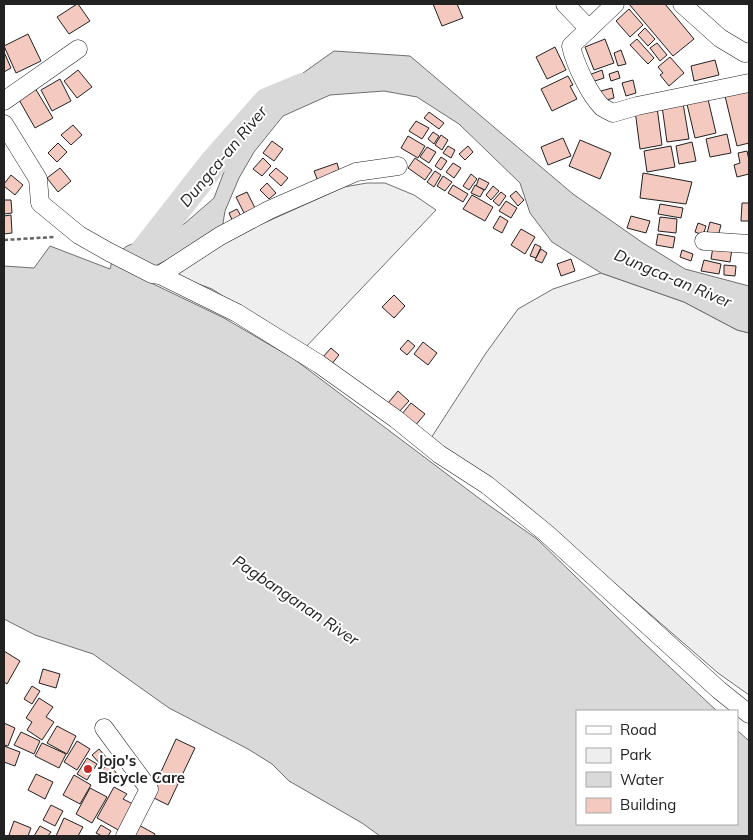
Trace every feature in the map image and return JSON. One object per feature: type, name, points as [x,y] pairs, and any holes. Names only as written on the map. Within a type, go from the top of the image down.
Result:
[{"type":"street","points":[[565,4],[589,29]]},
{"type":"street","points":[[615,4],[571,46],[573,56],[592,95],[604,108],[612,112],[749,83]]},
{"type":"street","points":[[682,4],[720,38],[745,53],[749,52]]},
{"type":"street","points":[[4,101],[78,50]]},
{"type":"street","points":[[4,124],[38,178],[40,203],[79,235],[109,252],[237,313],[319,364],[396,419],[439,454],[487,485],[546,533],[719,690],[749,714]]},
{"type":"street","points":[[156,274],[220,236],[269,210],[356,172],[398,166]]},
{"type":"street","points":[[704,241],[749,244]]},
{"type":"street","points":[[104,728],[149,789],[125,836]]},
{"type":"path","points":[[4,240],[79,235]]},
{"type":"green space","points":[[367,183],[385,183],[414,195],[436,210],[304,349],[212,289],[172,273],[233,237],[344,187]]},
{"type":"green space","points":[[601,273],[684,302],[737,330],[749,333],[749,695],[718,673],[536,515],[431,438],[486,353],[518,309],[553,289]]},
{"type":"water","name":"Pagbanganan River","points":[[334,51],[410,56],[573,194],[643,243],[685,269],[749,286],[749,333],[737,330],[684,302],[601,273],[552,242],[530,213],[520,183],[459,124],[417,97],[384,91],[330,95],[283,116],[254,152],[239,178],[225,211],[222,229],[153,267],[147,281],[224,318],[294,359],[480,499],[537,539],[716,710],[576,710],[576,825],[738,825],[738,731],[749,741],[749,836],[380,836],[362,823],[289,781],[272,764],[248,749],[169,708],[93,654],[35,635],[4,619],[4,266],[34,268],[50,246],[110,269],[113,257],[127,246],[184,224],[214,198],[233,148],[275,93]]},
{"type":"building","points":[[77,4],[90,21],[69,34],[57,17]]},
{"type":"building","points":[[433,4],[457,4],[463,18],[442,26]]},
{"type":"building","points":[[629,4],[665,4],[694,39],[673,56]]},
{"type":"building","points":[[629,9],[643,25],[630,37],[616,21]]},
{"type":"building","points":[[645,28],[655,39],[648,46],[638,35]]},
{"type":"building","points":[[28,34],[41,61],[16,73],[4,46]]},
{"type":"building","points":[[605,39],[614,63],[594,70],[585,47]]},
{"type":"building","points":[[637,39],[654,58],[648,64],[630,45]]},
{"type":"building","points":[[657,43],[667,55],[660,61],[650,48]]},
{"type":"building","points":[[555,47],[566,70],[547,79],[536,57]]},
{"type":"building","points":[[621,50],[626,64],[618,66],[614,53]]},
{"type":"building","points":[[4,52],[11,68],[4,72]]},
{"type":"building","points":[[670,57],[684,73],[669,86],[660,75],[663,73],[658,67]]},
{"type":"building","points":[[715,60],[719,75],[694,81],[691,66]]},
{"type":"building","points":[[78,70],[92,87],[77,98],[64,81]]},
{"type":"building","points":[[602,70],[604,78],[592,82],[589,75]]},
{"type":"building","points":[[618,71],[620,78],[611,81],[609,74]]},
{"type":"building","points":[[568,76],[573,85],[570,86],[577,99],[552,111],[541,89]]},
{"type":"building","points":[[60,79],[71,101],[52,111],[41,90]]},
{"type":"building","points":[[633,80],[636,93],[626,96],[622,83]]},
{"type":"building","points":[[35,88],[53,118],[35,128],[18,98]]},
{"type":"building","points":[[612,88],[614,98],[603,101],[601,91]]},
{"type":"building","points":[[749,90],[749,143],[737,146],[725,96]]},
{"type":"building","points":[[707,95],[716,133],[695,138],[686,100]]},
{"type":"building","points":[[683,103],[689,139],[667,142],[662,106]]},
{"type":"building","points":[[657,107],[662,145],[640,149],[635,110]]},
{"type":"building","points":[[429,112],[444,123],[439,129],[424,118]]},
{"type":"building","points":[[416,121],[429,128],[422,139],[409,131]]},
{"type":"building","points":[[73,125],[82,135],[71,145],[61,135]]},
{"type":"building","points":[[433,132],[439,136],[434,144],[428,139]]},
{"type":"building","points":[[727,134],[731,153],[710,157],[706,139]]},
{"type":"building","points":[[441,135],[448,140],[442,150],[435,145]]},
{"type":"building","points":[[408,136],[425,146],[418,158],[401,148]]},
{"type":"building","points":[[563,138],[571,156],[548,165],[541,147]]},
{"type":"building","points":[[580,140],[611,153],[600,179],[569,166]]},
{"type":"building","points":[[272,141],[283,149],[274,161],[263,153]]},
{"type":"building","points":[[692,142],[696,161],[679,164],[676,146]]},
{"type":"building","points":[[58,143],[67,152],[57,162],[48,153]]},
{"type":"building","points":[[448,146],[455,150],[451,158],[443,153]]},
{"type":"building","points":[[468,146],[473,152],[465,160],[459,154]]},
{"type":"building","points":[[671,146],[675,167],[647,172],[644,151]]},
{"type":"building","points":[[427,147],[436,152],[429,163],[420,157]]},
{"type":"building","points":[[747,151],[749,174],[737,177],[734,165],[740,163],[738,153]]},
{"type":"building","points":[[441,157],[447,161],[441,170],[435,166]]},
{"type":"building","points":[[263,158],[271,166],[262,176],[253,169]]},
{"type":"building","points":[[415,158],[432,170],[425,180],[408,168]]},
{"type":"building","points":[[337,163],[339,170],[333,172],[335,178],[319,184],[314,171]]},
{"type":"building","points":[[453,163],[461,168],[454,178],[446,172]]},
{"type":"building","points":[[60,168],[71,181],[58,192],[47,178]]},
{"type":"building","points":[[276,168],[288,178],[281,186],[269,175]]},
{"type":"building","points":[[435,171],[441,175],[434,187],[427,182]]},
{"type":"building","points":[[643,173],[692,182],[686,204],[640,198]]},
{"type":"building","points":[[471,174],[477,179],[469,190],[463,186]]},
{"type":"building","points":[[11,175],[23,185],[15,195],[4,186]]},
{"type":"building","points":[[443,176],[452,182],[445,191],[437,186]]},
{"type":"building","points":[[479,178],[489,183],[485,190],[476,186]]},
{"type":"building","points":[[267,183],[276,193],[269,199],[260,190]]},
{"type":"building","points":[[453,185],[468,194],[463,202],[448,193]]},
{"type":"building","points":[[475,185],[484,190],[480,197],[471,193]]},
{"type":"building","points":[[493,186],[499,191],[491,200],[486,195]]},
{"type":"building","points":[[516,191],[524,200],[518,206],[510,196]]},
{"type":"building","points":[[247,192],[255,208],[244,213],[236,197]]},
{"type":"building","points":[[501,192],[506,196],[499,206],[493,201]]},
{"type":"building","points":[[472,195],[493,207],[485,221],[463,209]]},
{"type":"building","points":[[4,200],[11,200],[12,213],[4,214]]},
{"type":"building","points":[[506,201],[517,208],[511,218],[499,211]]},
{"type":"building","points":[[742,203],[749,203],[749,221],[741,221]]},
{"type":"building","points":[[660,204],[683,208],[681,218],[658,214]]},
{"type":"building","points":[[237,209],[242,218],[233,222],[229,213]]},
{"type":"building","points":[[11,215],[12,233],[4,234],[4,216]]},
{"type":"building","points":[[500,216],[508,221],[502,233],[493,228]]},
{"type":"building","points":[[631,216],[650,221],[646,233],[627,228]]},
{"type":"building","points":[[660,217],[677,219],[676,233],[658,231]]},
{"type":"building","points":[[710,222],[721,225],[717,240],[706,237]]},
{"type":"building","points":[[698,223],[706,226],[703,235],[695,232]]},
{"type":"building","points":[[521,229],[535,237],[525,254],[511,245]]},
{"type":"building","points":[[658,234],[675,237],[673,248],[656,245]]},
{"type":"building","points":[[535,244],[541,247],[536,258],[530,256]]},
{"type":"building","points":[[713,247],[732,249],[730,262],[711,259]]},
{"type":"building","points":[[541,249],[547,253],[542,263],[535,260]]},
{"type":"building","points":[[682,250],[693,254],[691,261],[680,257]]},
{"type":"building","points":[[571,259],[575,271],[561,276],[557,264]]},
{"type":"building","points":[[704,260],[721,264],[719,274],[701,271]]},
{"type":"building","points":[[724,265],[736,266],[735,276],[724,275]]},
{"type":"building","points":[[394,295],[405,306],[394,318],[382,307]]},
{"type":"building","points":[[408,340],[415,346],[407,355],[400,349]]},
{"type":"building","points":[[423,342],[437,353],[428,365],[414,354]]},
{"type":"building","points":[[331,348],[339,355],[331,365],[322,358]]},
{"type":"building","points":[[398,391],[409,401],[398,413],[388,403]]},
{"type":"building","points":[[411,403],[425,414],[414,427],[401,415]]},
{"type":"building","points":[[4,651],[20,661],[7,684],[4,682]]},
{"type":"building","points":[[43,669],[60,674],[56,688],[39,683]]},
{"type":"building","points":[[32,686],[40,691],[32,704],[24,699]]},
{"type":"building","points":[[39,698],[53,707],[46,717],[54,722],[42,740],[27,730],[32,722],[26,718]]},
{"type":"building","points":[[4,723],[15,728],[8,746],[4,745]]},
{"type":"building","points":[[57,726],[76,736],[67,754],[47,743]]},
{"type":"building","points":[[21,732],[40,741],[34,754],[14,745]]},
{"type":"building","points":[[176,739],[195,748],[168,805],[150,796]]},
{"type":"building","points":[[77,741],[90,749],[77,770],[64,762]]},
{"type":"building","points":[[42,743],[66,754],[59,768],[35,756]]},
{"type":"building","points":[[4,746],[20,752],[15,766],[4,762]]},
{"type":"building","points":[[99,749],[108,759],[101,765],[92,755]]},
{"type":"building","points":[[87,758],[97,764],[87,780],[77,774]]},
{"type":"building","points":[[110,764],[119,777],[110,783],[101,770]]},
{"type":"building","points":[[36,774],[53,782],[45,799],[28,790]]},
{"type":"building","points":[[74,775],[91,785],[80,804],[63,795]]},
{"type":"building","points":[[114,787],[127,794],[123,799],[135,805],[120,831],[97,818]]},
{"type":"building","points":[[90,788],[107,797],[92,823],[76,814]]},
{"type":"building","points":[[51,805],[63,811],[55,826],[43,820]]},
{"type":"building","points":[[64,818],[83,827],[78,836],[56,836]]},
{"type":"building","points":[[14,821],[31,828],[28,836],[9,835]]},
{"type":"building","points":[[137,824],[155,834],[154,836],[130,836]]},
{"type":"building","points":[[101,825],[111,831],[108,836],[96,833]]},
{"type":"building","points":[[40,826],[51,832],[48,836],[34,836]]},
{"type":"waterway","name":"Dungca-an River","points":[[135,263],[214,162],[267,102],[303,87]]},
{"type":"place","name":"Jojo's Bicycle Care","points":[[88,769]]}]
